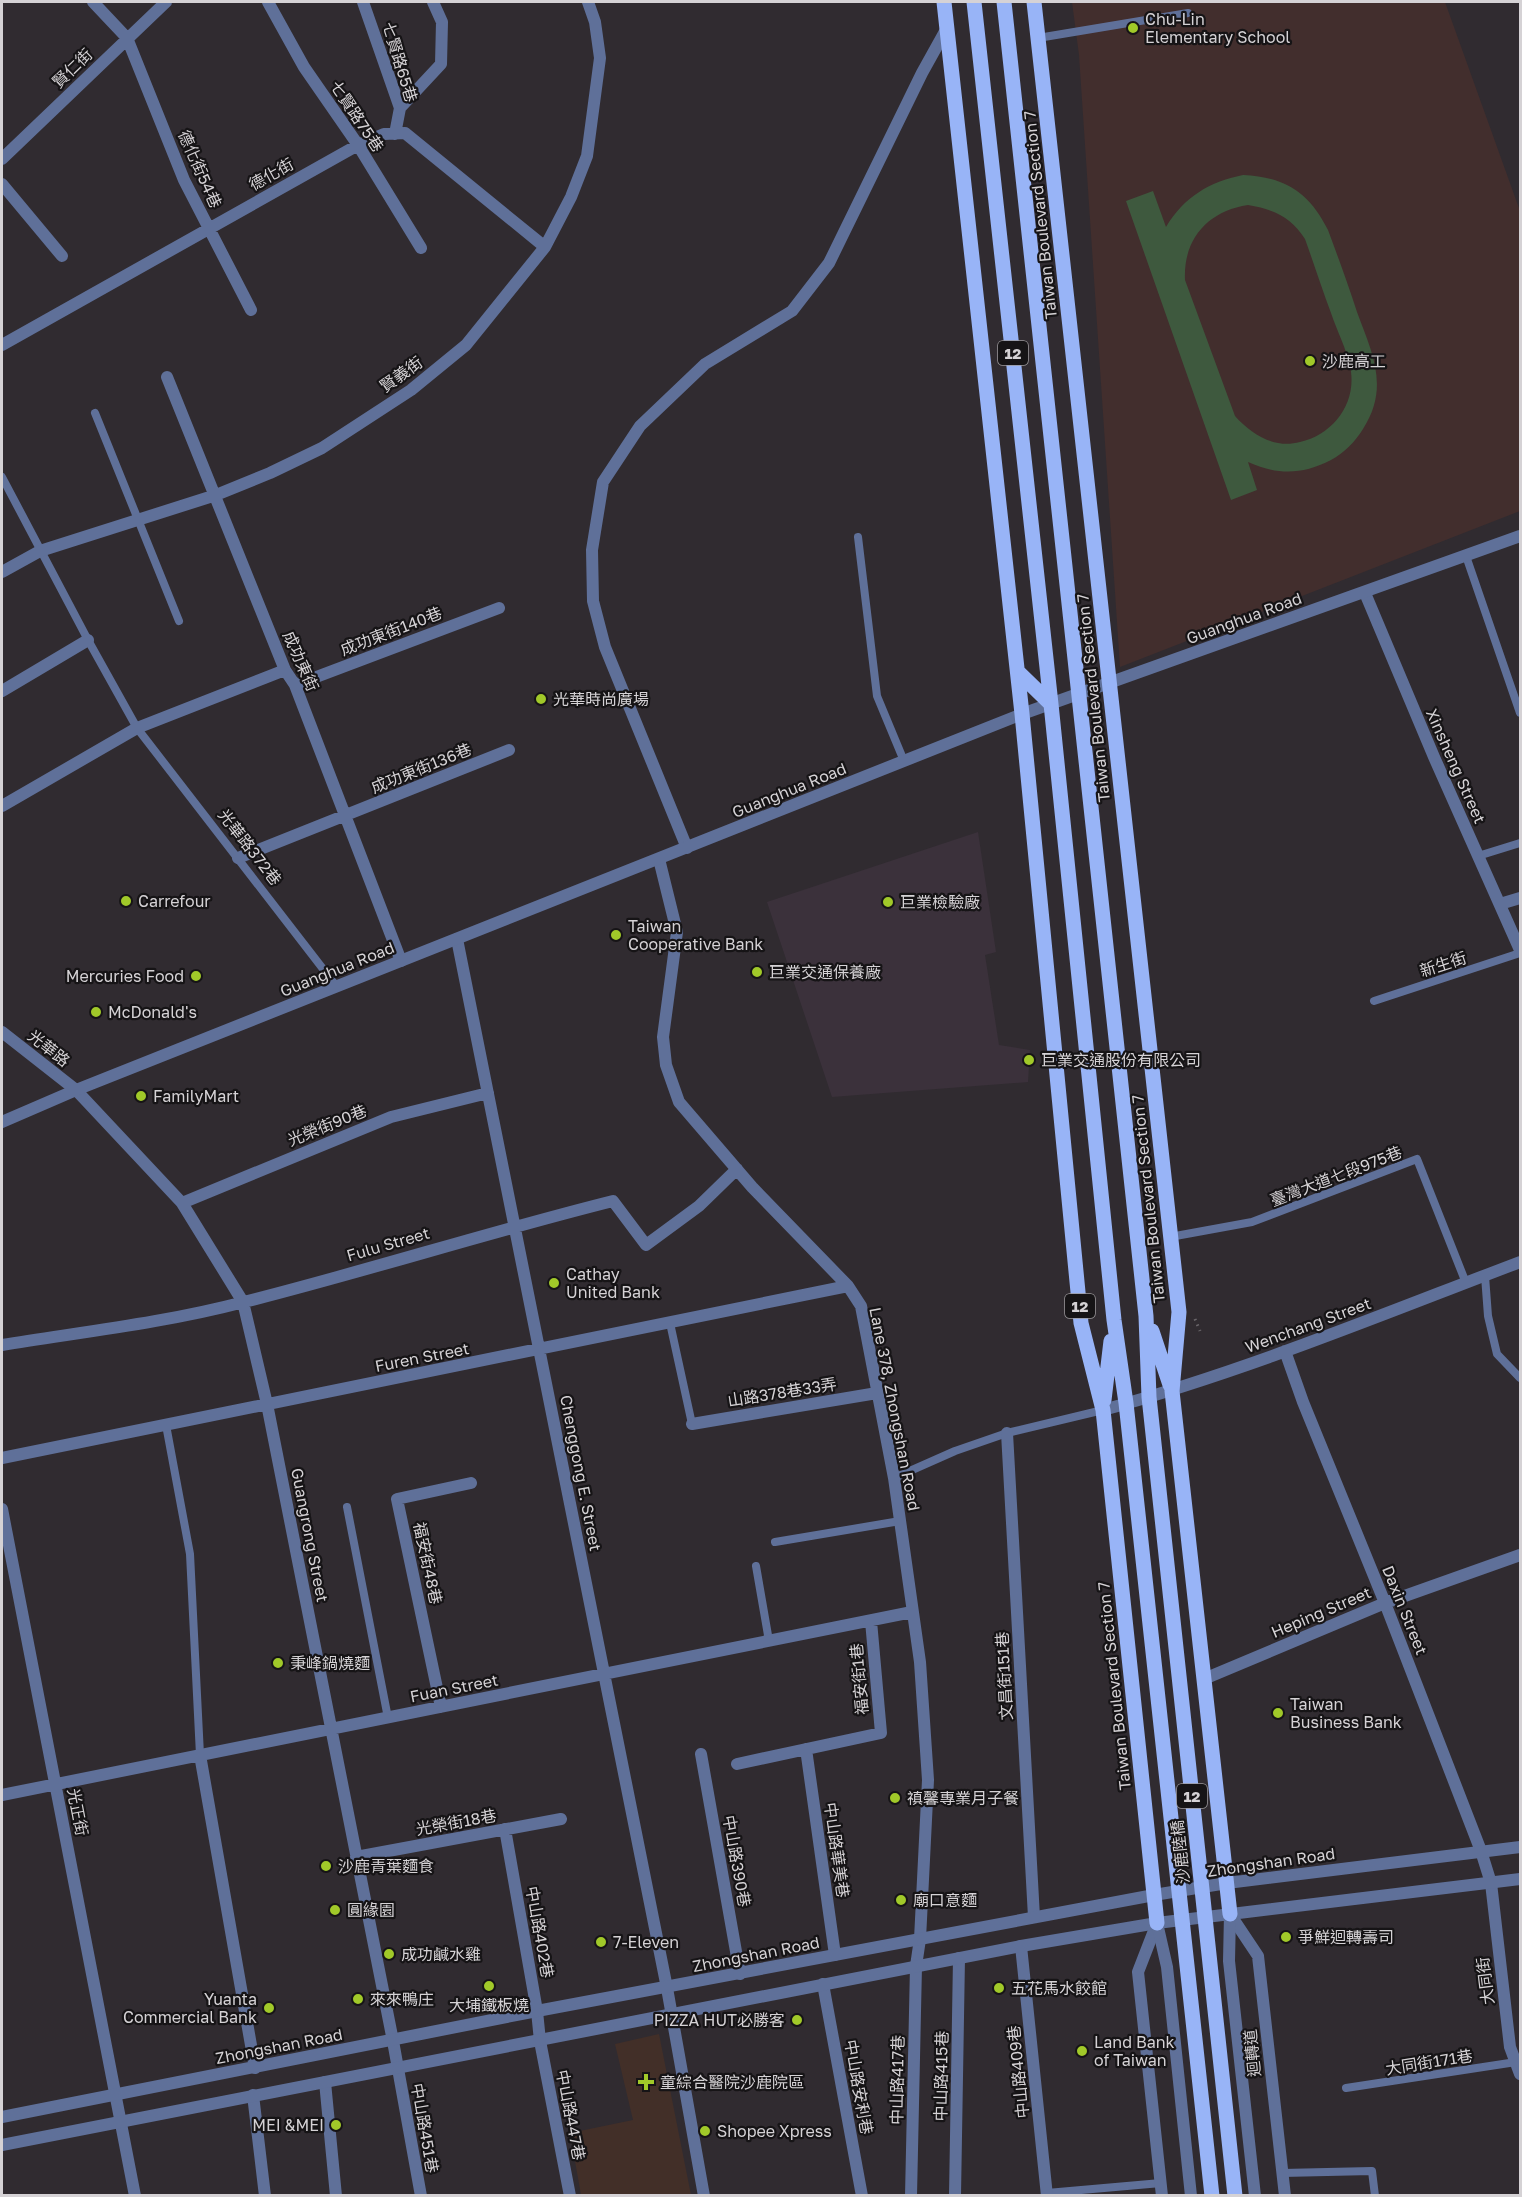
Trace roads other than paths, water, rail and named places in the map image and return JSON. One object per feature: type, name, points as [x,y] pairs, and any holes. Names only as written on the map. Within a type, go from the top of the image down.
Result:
[{"type":"main road","name":"Taiwan Boulevard Section 7","points":[[944,2],[1018,672],[1081,1323],[1103,1410],[1157,1923]]},
{"type":"main road","name":"Taiwan Boulevard Section 7","points":[[974,2],[1051,704],[1114,1320],[1126,1403]]},
{"type":"main road","name":"Taiwan Boulevard Section 7","points":[[1004,2],[1146,1316],[1149,1397]]},
{"type":"main road","name":"Taiwan Boulevard Section 7","points":[[1034,2],[1179,1312],[1172,1391],[1230,1914]]},
{"type":"main road","points":[[1018,672],[1051,704]]},
{"type":"main road","name":"Taiwan Boulevard Section 7","points":[[1146,1316],[1172,1391]]},
{"type":"main road","name":"Taiwan Boulevard Section 7","points":[[1103,1410],[1114,1320]]},
{"type":"main road","name":"沙鹿陸橋","points":[[1149,1397],[1235,2196]]},
{"type":"main road","name":"沙鹿陸橋","points":[[1126,1403],[1212,2196]]},
{"type":"street","points":[[93,2],[127,38]]},
{"type":"street","name":"賢仁街","points":[[2,159],[166,2]]},
{"type":"street","name":"七賢路75巷","points":[[268,2],[304,67],[358,145],[421,248]]},
{"type":"street","name":"七賢路65巷","points":[[363,2],[400,108],[395,134]]},
{"type":"street","points":[[400,108],[441,64],[442,22],[433,2]]},
{"type":"street","name":"賢義街","points":[[2,572],[40,551],[216,495],[322,448],[411,390],[466,345],[545,247],[571,197],[587,156],[600,58],[596,22],[588,2]]},
{"type":"street","points":[[687,848],[605,647],[593,601],[592,550],[603,482],[640,426],[705,364],[792,311],[830,263],[922,73],[947,27]]},
{"type":"street","name":"德化街54巷","points":[[127,38],[184,180],[251,310]]},
{"type":"street","points":[[395,134],[405,133],[545,247]]},
{"type":"street","name":"德化街","points":[[2,345],[358,145],[384,134],[395,134]]},
{"type":"street","points":[[2,184],[62,256]]},
{"type":"street","name":"成功東街","points":[[167,377],[285,670],[296,685],[401,962]]},
{"type":"street","name":"Guanghua Road","points":[[2,1122],[76,1090],[1022,714],[1521,536]]},
{"type":"street","name":"Xinsheng Street","points":[[1365,593],[1521,952]]},
{"type":"street","name":"成功東街140巷","points":[[296,685],[499,608]]},
{"type":"street","points":[[2,691],[88,640]]},
{"type":"street","points":[[2,807],[137,728],[285,670]]},
{"type":"street","name":"成功東街136巷","points":[[238,858],[509,750]]},
{"type":"street","name":"Lane 378, Zhongshan Road","points":[[658,859],[677,932],[663,1037],[666,1065],[679,1102],[752,1187],[848,1286],[861,1306],[894,1478],[920,1662],[928,1780],[920,1939],[916,1966]]},
{"type":"street","points":[[1500,904],[1521,898]]},
{"type":"street","name":"Chenggong E. Street","points":[[457,939],[667,1988],[704,2196]]},
{"type":"street","name":"光華路","points":[[2,1032],[76,1090]]},
{"type":"street","name":"Guangrong Street","points":[[76,1090],[183,1203],[243,1302],[267,1404],[393,2041]]},
{"type":"street","name":"光榮街90巷","points":[[183,1203],[391,1117],[488,1093]]},
{"type":"street","name":"Fulu Street","points":[[2,1345],[173,1318],[243,1302],[514,1226],[613,1201],[646,1245],[699,1206],[737,1169]]},
{"type":"street","name":"Wenchang Street","points":[[1103,1410],[1172,1391],[1285,1351],[1521,1262]]},
{"type":"street","name":"Furen Street","points":[[2,1458],[848,1286]]},
{"type":"street","name":"Daxin Street","points":[[1285,1351],[1303,1402],[1385,1603],[1481,1851],[1491,1883]]},
{"type":"street","name":"山路378巷33弄","points":[[692,1424],[878,1393]]},
{"type":"street","name":"文昌街151巷","points":[[1007,1433],[1034,1917]]},
{"type":"street","name":"福安街48巷","points":[[441,1707],[397,1499],[471,1483]]},
{"type":"street","name":"光正街","points":[[2,1509],[135,2196]]},
{"type":"street","name":"Heping Street","points":[[1204,1679],[1385,1603],[1521,1555]]},
{"type":"street","name":"Fuan Street","points":[[2,1795],[912,1612]]},
{"type":"street","name":"福安街1巷","points":[[806,1749],[881,1733],[871,1621]]},
{"type":"street","points":[[737,1764],[806,1749]]},
{"type":"street","name":"中山路華美巷","points":[[806,1749],[835,1955]]},
{"type":"street","name":"中山路390巷","points":[[701,1754],[740,1974]]},
{"type":"street","points":[[200,1755],[255,2068]]},
{"type":"street","name":"光榮街18巷","points":[[357,1857],[561,1819]]},
{"type":"street","name":"中山路402巷","points":[[505,1829],[537,2011],[540,2041]]},
{"type":"street","name":"Zhongshan Road","points":[[2,2117],[537,2011],[1154,1895],[1227,1883],[1521,1847]]},
{"type":"street","points":[[2,2145],[1021,1946],[1157,1923],[1521,1879]]},
{"type":"street","name":"大同街","points":[[1491,1883],[1510,2047],[1521,2074]]},
{"type":"street","points":[[1230,1914],[1229,1961],[1255,2196]]},
{"type":"street","name":"迴轉道","points":[[1230,1914],[1258,1956],[1285,2196]]},
{"type":"street","points":[[1157,1923],[1138,1972],[1161,2189]]},
{"type":"street","points":[[1157,1923],[1167,1967],[1191,2196]]},
{"type":"street","name":"中山路409巷","points":[[1021,1946],[1047,2194]]},
{"type":"street","name":"中山路415巷","points":[[956,2196],[959,1958]]},
{"type":"street","name":"中山路417巷","points":[[911,2196],[916,1966]]},
{"type":"street","name":"中山路安利巷","points":[[823,1984],[862,2196]]},
{"type":"street","name":"中山路451巷","points":[[393,2041],[421,2196]]},
{"type":"street","name":"中山路447巷","points":[[540,2041],[570,2196]]},
{"type":"street","points":[[325,2082],[336,2196]]},
{"type":"street","points":[[253,2096],[265,2196]]},
{"type":"lane","points":[[1038,38],[1188,13]]},
{"type":"lane","points":[[95,413],[179,621]]},
{"type":"lane","name":"光華路372巷","points":[[2,477],[137,728],[337,987]]},
{"type":"lane","points":[[858,537],[877,696],[904,762]]},
{"type":"lane","points":[[1466,556],[1521,713]]},
{"type":"lane","points":[[1478,856],[1521,843]]},
{"type":"lane","name":"新生街","points":[[1374,1001],[1521,952]]},
{"type":"lane","name":"臺灣大道七段975巷","points":[[1170,1237],[1252,1222],[1417,1159],[1466,1283]]},
{"type":"lane","points":[[1485,1276],[1488,1316],[1497,1354],[1521,1378]]},
{"type":"lane","points":[[670,1323],[692,1424]]},
{"type":"lane","points":[[894,1478],[955,1451],[1007,1433],[1103,1410]]},
{"type":"lane","points":[[166,1425],[190,1554],[200,1755]]},
{"type":"lane","points":[[347,1507],[388,1718]]},
{"type":"lane","points":[[775,1542],[900,1521]]},
{"type":"lane","points":[[756,1566],[769,1641]]},
{"type":"lane","name":"大同街171巷","points":[[1346,2088],[1516,2062]]},
{"type":"lane","points":[[1282,2173],[1372,2171],[1375,2196]]},
{"type":"lane","points":[[1047,2194],[1161,2189]]},
{"type":"place","name":"Chu-Lin Elementary School","points":[[1133,28]]},
{"type":"place","name":"沙鹿高工","points":[[1310,361]]},
{"type":"place","name":"光華時尚廣場","points":[[541,699]]},
{"type":"place","name":"Carrefour","points":[[126,901]]},
{"type":"place","name":"巨業檢驗廠","points":[[888,902]]},
{"type":"place","name":"Taiwan Cooperative Bank","points":[[616,935]]},
{"type":"place","name":"巨業交通保養廠","points":[[757,972]]},
{"type":"place","name":"Mercuries Food","points":[[196,976]]},
{"type":"place","name":"McDonald's","points":[[96,1012]]},
{"type":"place","name":"巨業交通股份有限公司","points":[[1029,1060]]},
{"type":"place","name":"FamilyMart","points":[[141,1096]]},
{"type":"place","name":"Cathay United Bank","points":[[554,1283]]},
{"type":"place","name":"秉峰鍋燒麵","points":[[278,1663]]},
{"type":"place","name":"Taiwan Business Bank","points":[[1278,1713]]},
{"type":"place","name":"禛馨專業月子餐","points":[[895,1798]]},
{"type":"place","name":"沙鹿青葉麵食","points":[[326,1866]]},
{"type":"place","name":"廟口意麵","points":[[901,1900]]},
{"type":"place","name":"圓緣園","points":[[335,1910]]},
{"type":"place","name":"爭鮮迴轉壽司","points":[[1286,1937]]},
{"type":"place","name":"7-Eleven","points":[[601,1942]]},
{"type":"place","name":"成功鹹水雞","points":[[389,1954]]},
{"type":"place","name":"大埔鐵板燒","points":[[489,1986]]},
{"type":"place","name":"五花馬水餃館","points":[[999,1988]]},
{"type":"place","name":"來來鴨庄","points":[[358,1999]]},
{"type":"place","name":"Yuanta Commercial Bank","points":[[269,2008]]},
{"type":"place","name":"PIZZA HUT必勝客","points":[[797,2020]]},
{"type":"place","name":"Land Bank of Taiwan","points":[[1082,2051]]},
{"type":"place","name":"童綜合醫院沙鹿院區","points":[[646,2082]]},
{"type":"place","name":"MEI &MEI","points":[[336,2125]]},
{"type":"place","name":"Shopee Xpress","points":[[705,2131]]}]
